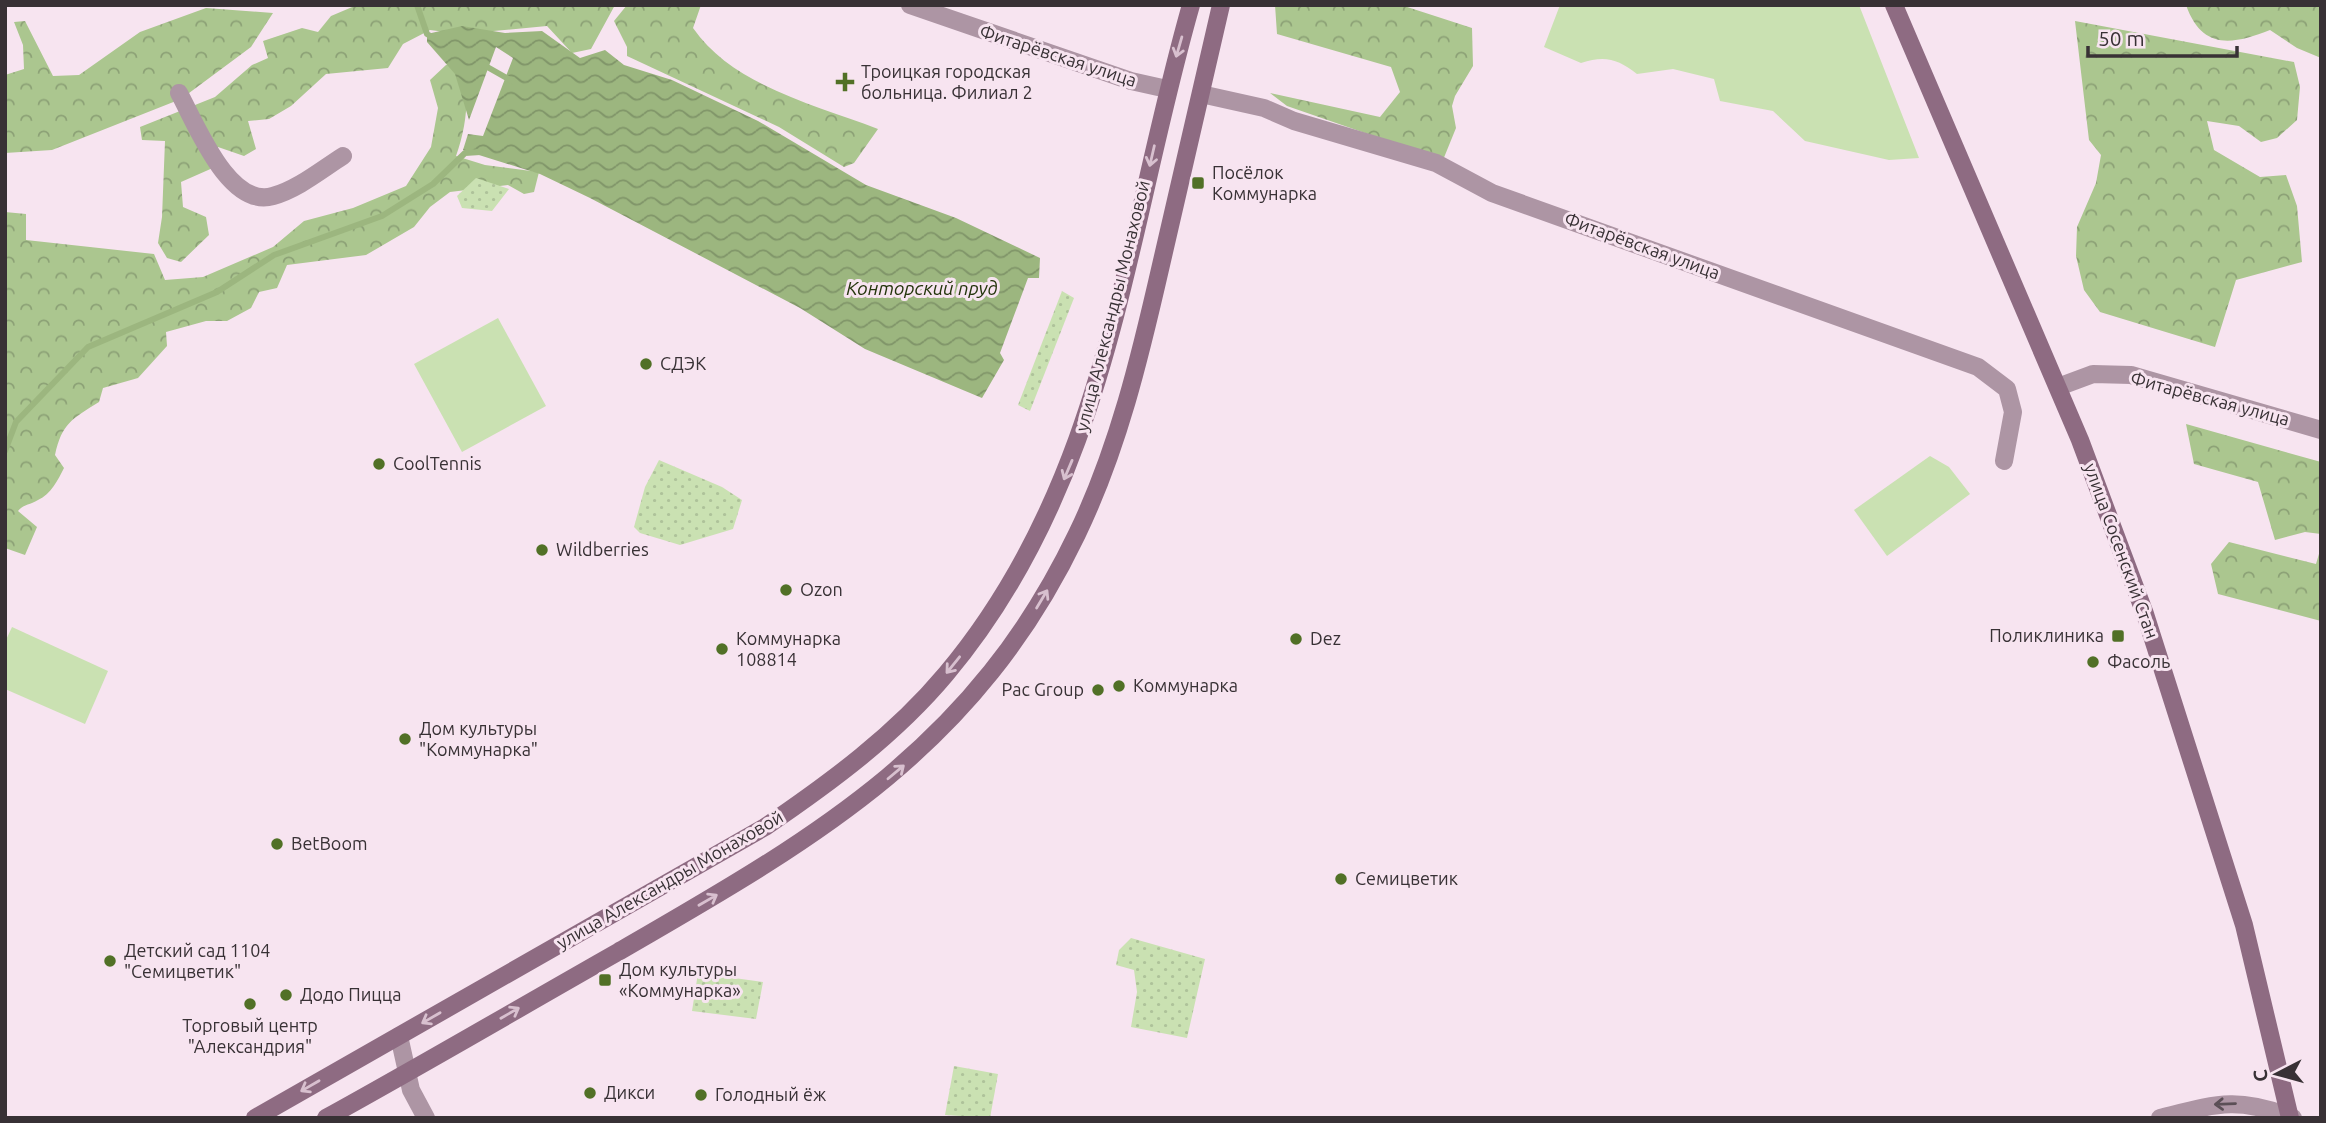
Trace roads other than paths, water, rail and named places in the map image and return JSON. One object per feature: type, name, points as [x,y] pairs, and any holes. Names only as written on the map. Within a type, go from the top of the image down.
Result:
[{"type":"main road","name":"улица Александры Монаховой","points":[[255,1118],[725,852],[804,801],[887,734],[945,676],[974,639],[1025,560],[1075,453],[1114,319],[1167,89],[1191,5]]},
{"type":"main road","name":"улица Александры Монаховой","points":[[326,1118],[797,846],[904,765],[972,696],[1030,618],[1055,577],[1106,466],[1146,330],[1222,5]]},
{"type":"main road","name":"улица Сосенский Стан","points":[[1894,5],[2058,387],[2145,614],[2211,818],[2257,973],[2291,1117]]},
{"type":"street","name":"Фитарёвская улица","points":[[910,5],[1132,81],[1167,89]]},
{"type":"street","points":[[178,93],[231,184],[258,198],[273,196],[294,187],[343,156]]},
{"type":"street","name":"Фитарёвская улица","points":[[1201,94],[1264,108],[1294,121],[1436,163],[1492,193],[1978,367],[2007,389],[2013,412],[2004,461]]},
{"type":"street","name":"Фитарёвская улица","points":[[2058,387],[2093,374],[2131,375],[2321,430]]},
{"type":"street","points":[[399,1036],[411,1090],[426,1118]]},
{"type":"street","points":[[2160,1118],[2220,1102],[2259,1104],[2291,1117]]},
{"type":"water","name":"Конторский пруд","points":[[462,26],[505,33],[542,31],[580,58],[605,50],[624,65],[672,80],[758,121],[866,185],[956,218],[1040,258],[1039,278],[1028,278],[1000,353],[1004,360],[982,398],[865,349],[800,308],[540,174],[463,150],[468,134],[483,136],[513,58],[496,47],[469,120],[455,74],[427,42],[427,34]]},
{"type":"waterway","points":[[417,5],[427,34],[432,37]]},
{"type":"waterway","points":[[482,64],[512,81]]},
{"type":"waterway","points":[[5,451],[16,422],[88,347],[217,292],[274,255],[382,216],[433,184],[465,153],[480,152]]},
{"type":"place","name":"Троицкая городская больница. Филиал 2","points":[[845,82]]},
{"type":"place","name":"Посёлок Коммунарка","points":[[1198,183]]},
{"type":"place","name":"СДЭК","points":[[646,364]]},
{"type":"place","name":"CoolTennis","points":[[379,464]]},
{"type":"place","name":"Wildberries","points":[[542,550]]},
{"type":"place","name":"Ozon","points":[[786,590]]},
{"type":"place","name":"Поликлиника","points":[[2118,636]]},
{"type":"place","name":"Dez","points":[[1296,639]]},
{"type":"place","name":"Коммунарка 108814","points":[[722,649]]},
{"type":"place","name":"Фасоль","points":[[2093,662]]},
{"type":"place","name":"Коммунарка","points":[[1119,686]]},
{"type":"place","name":"Pac Group","points":[[1098,690]]},
{"type":"place","name":"Дом культуры \"Коммунарка\"","points":[[405,739]]},
{"type":"place","name":"BetBoom","points":[[277,844]]},
{"type":"place","name":"Семицветик","points":[[1341,879]]},
{"type":"place","name":"Детский сад 1104 \"Семицветик\"","points":[[110,961]]},
{"type":"place","name":"Дом культуры «Коммунарка»","points":[[605,980]]},
{"type":"place","name":"Додо Пицца","points":[[286,995]]},
{"type":"place","name":"Торговый центр \"Александрия\"","points":[[250,1004]]},
{"type":"place","name":"Дикси","points":[[590,1093]]},
{"type":"place","name":"Голодный ёж","points":[[701,1095]]}]
